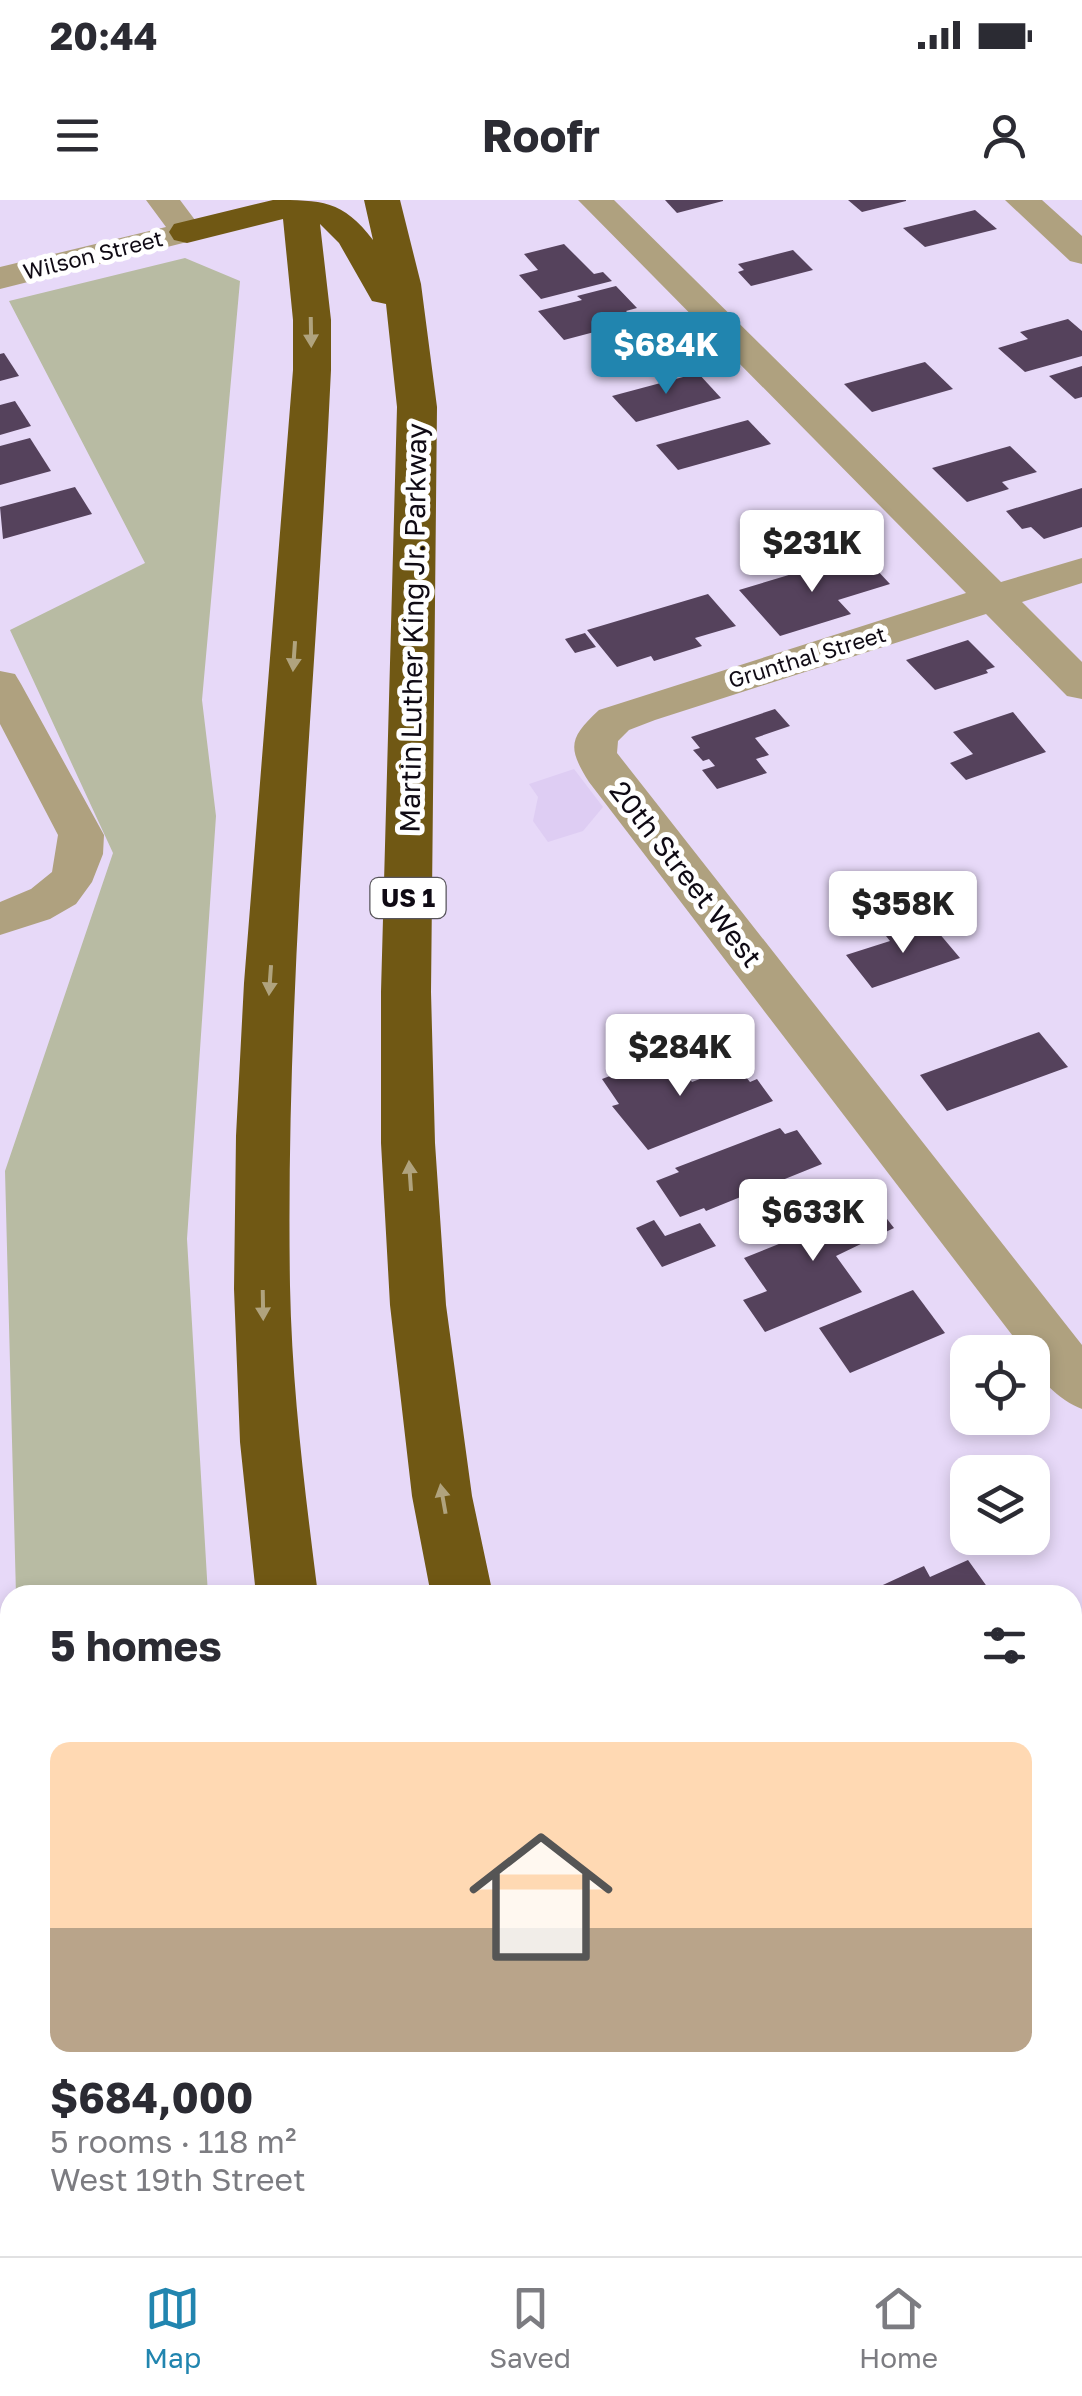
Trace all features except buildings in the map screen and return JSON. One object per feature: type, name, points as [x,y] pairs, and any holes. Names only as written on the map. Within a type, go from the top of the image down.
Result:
[{"type":"highway","name":"Martin Luther King Jr. Parkway","points":[[382,200],[411,341],[417,407],[406,972],[408,1143],[420,1324],[442,1496],[460,1585]]},
{"type":"highway","points":[[286,1585],[264,1352],[261,1173],[268,1009],[312,370],[299,202]]},
{"type":"highway","points":[[187,232],[299,202],[318,206],[348,226],[411,341]]},
{"type":"highway","points":[[187,232],[259,254],[308,282]]},
{"type":"street","points":[[162,200],[187,232]]},
{"type":"street","points":[[596,200],[1082,686]]},
{"type":"street","points":[[1022,200],[1082,254]]},
{"type":"street","name":"Wilson Street","points":[[0,278],[187,232]]},
{"type":"street","name":"Grunthal Street","points":[[596,738],[614,720],[640,710],[1082,570]]},
{"type":"street","points":[[0,684],[82,835],[82,858],[74,880],[53,898],[0,918]]},
{"type":"street","name":"20th Street West","points":[[596,738],[596,754],[605,772],[1082,1386]]},
{"type":"shaded area","points":[[574,769],[603,807],[583,831],[548,842],[533,821],[538,797],[529,784]]},
{"type":"green space","points":[[185,258],[240,281],[202,700],[216,816],[187,1239],[207,1585],[16,1585],[5,1171],[113,853],[10,630],[145,563],[9,301]]}]
